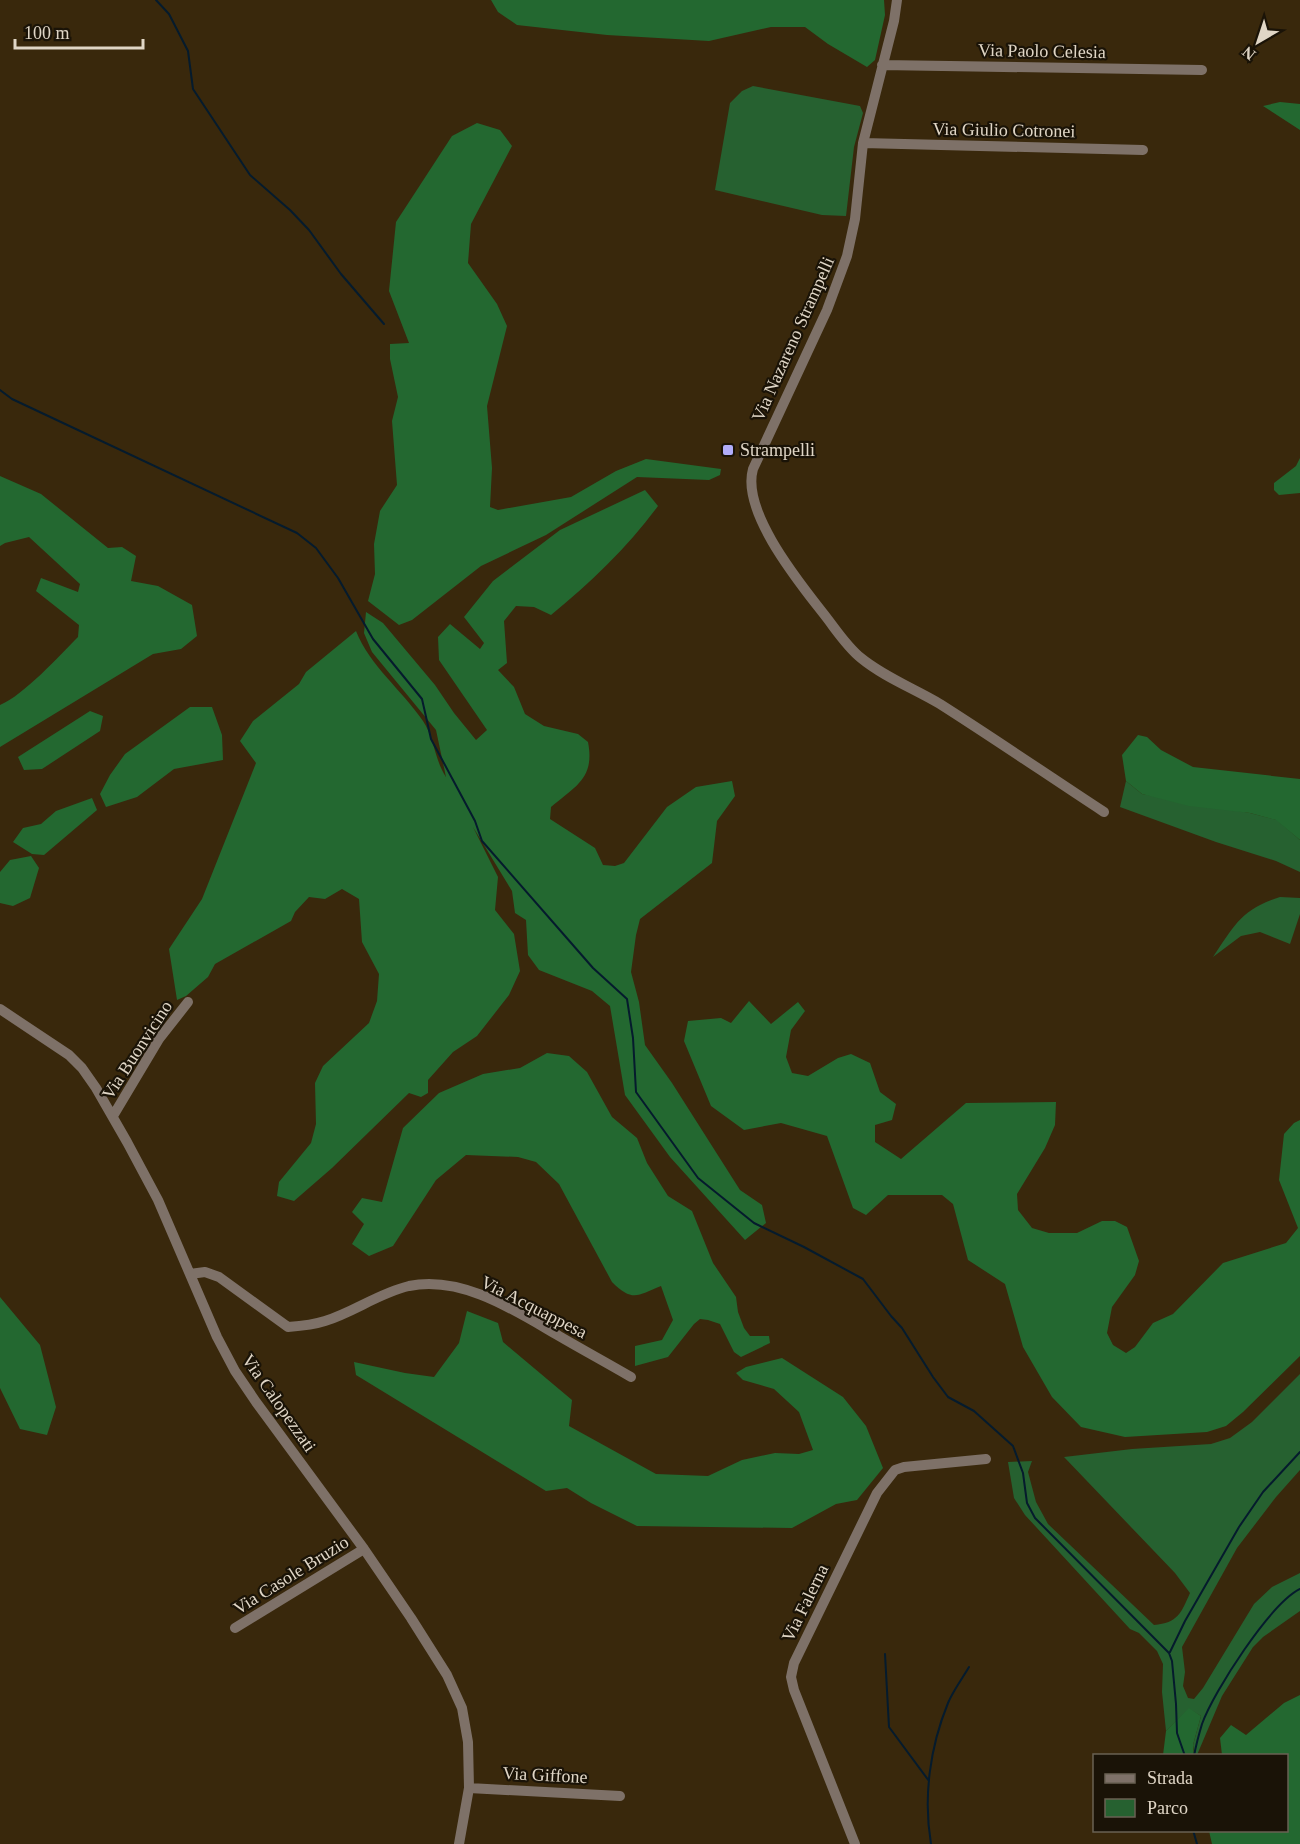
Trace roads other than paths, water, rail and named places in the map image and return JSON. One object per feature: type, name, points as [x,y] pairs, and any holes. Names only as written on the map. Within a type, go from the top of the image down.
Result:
[{"type":"street","name":"Via Nazareno Strampelli","points":[[897,0],[863,143],[855,219],[847,256],[827,310],[753,469],[751,485],[756,505],[786,564],[844,640],[860,657],[940,705],[1104,812]]},
{"type":"street","name":"Via Paolo Celesia","points":[[882,65],[1202,70]]},
{"type":"street","name":"Via Giulio Cotronei","points":[[863,143],[1143,150]]},
{"type":"street","name":"Via Buonvicino","points":[[113,1116],[159,1039],[188,1002]]},
{"type":"street","name":"Via Calopezzati","points":[[0,1009],[74,1059],[92,1082],[158,1200],[217,1337],[240,1379],[364,1549],[436,1656],[459,1700],[468,1735],[469,1788],[459,1844]]},
{"type":"street","name":"Via Acquappesa","points":[[189,1274],[205,1272],[219,1277],[288,1327],[323,1322],[374,1299],[408,1287],[432,1284],[452,1287],[475,1293],[506,1307],[631,1377]]},
{"type":"street","name":"Via Falerna","points":[[855,1844],[794,1690],[791,1677],[794,1663],[872,1503],[895,1470],[904,1467],[986,1459]]},
{"type":"street","name":"Via Casole Bruzio","points":[[235,1628],[364,1549]]},
{"type":"street","name":"Via Giffone","points":[[469,1788],[620,1796]]},
{"type":"waterway","points":[[156,0],[169,14],[188,51],[193,89],[250,175],[309,230],[341,274],[384,324]]},
{"type":"waterway","points":[[0,390],[12,399],[297,533],[316,548],[338,578],[373,639],[422,699],[431,739],[475,821],[482,841],[593,968],[627,999],[633,1038],[636,1092],[698,1178],[754,1223],[863,1279],[902,1328],[948,1397],[974,1411],[1013,1446],[1023,1473],[1027,1503],[1035,1518],[1169,1653],[1172,1661],[1177,1733],[1184,1754]]},
{"type":"waterway","points":[[1170,1652],[1185,1621],[1239,1527],[1263,1492],[1300,1452]]},
{"type":"waterway","points":[[1194,1754],[1208,1709],[1230,1671],[1274,1612],[1300,1589]]},
{"type":"waterway","points":[[885,1654],[889,1727],[929,1781]]},
{"type":"waterway","points":[[931,1844],[928,1790],[933,1755],[948,1703],[969,1667]]},
{"type":"waterway","points":[[1194,1832],[1197,1844]]},
{"type":"place","name":"Strampelli","points":[[728,450]]}]
